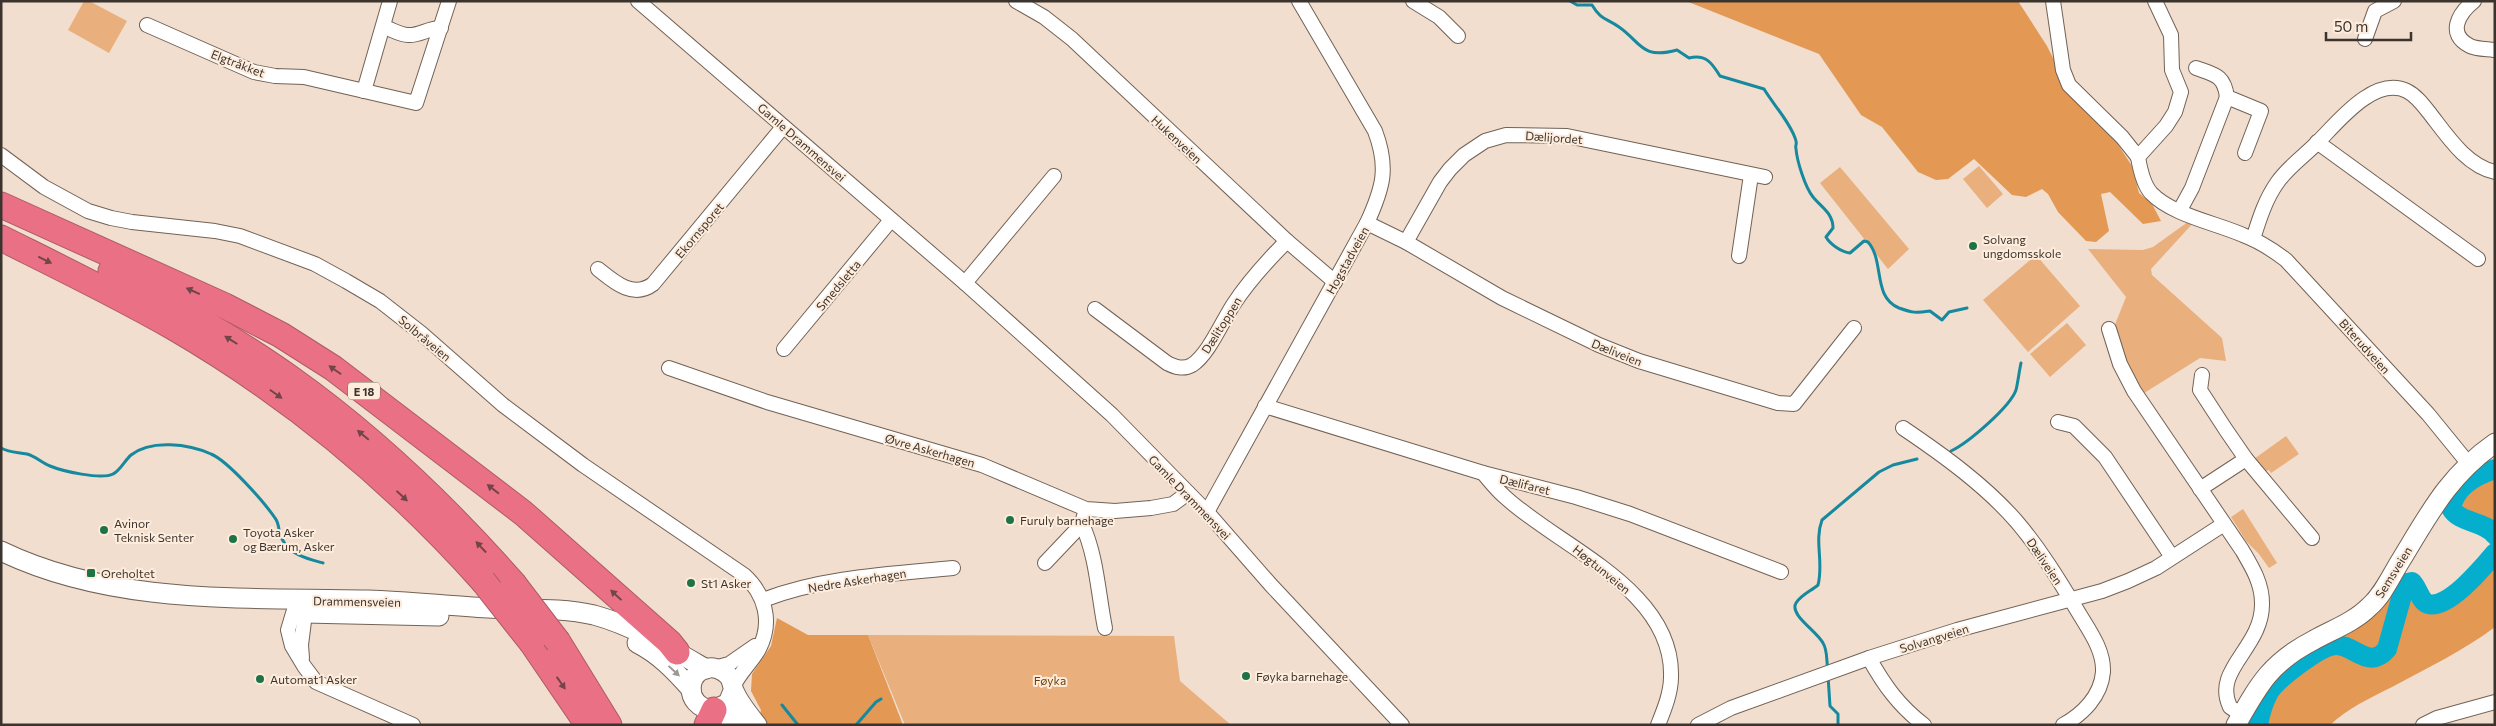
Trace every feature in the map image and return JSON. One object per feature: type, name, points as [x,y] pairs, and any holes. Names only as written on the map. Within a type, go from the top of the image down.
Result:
[{"type":"highway","name":"E 18","points":[[1,205],[225,306],[281,336],[333,368],[523,513],[669,642],[677,652]]},
{"type":"highway","name":"E 18","points":[[1,216],[90,259],[169,302],[289,378],[354,427],[416,480],[513,583],[558,642],[609,725]]},
{"type":"highway","points":[[1,238],[173,327],[275,393],[341,443],[401,495],[483,581],[532,643],[588,725]]},
{"type":"main road","name":"Semsveien","points":[[2239,720],[2261,681],[2275,665],[2311,641],[2360,615],[2377,599],[2435,503],[2468,463],[2495,443]]},
{"type":"main road","name":"Drammensveien","points":[[1,551],[44,568],[126,588],[257,600],[298,609],[368,600],[491,608],[564,610],[614,621],[710,668]]},
{"type":"main road","name":"Drammensveien","points":[[1,563],[64,586],[118,598],[368,613],[569,621],[608,631],[639,644],[676,672],[691,689]]},
{"type":"main road","points":[[742,725],[711,717],[700,707],[692,696],[691,689],[695,676],[710,668],[723,671],[730,678],[733,689],[757,725]]},
{"type":"main road","points":[[711,717],[728,703],[733,689]]},
{"type":"street","points":[[364,91],[390,1]]},
{"type":"street","name":"Elgtråkket","points":[[146,25],[254,72],[275,76],[304,77],[416,103],[449,1]]},
{"type":"street","name":"Gamle Drammensvei","points":[[638,1],[965,283],[1112,415],[1207,512],[1296,613],[1402,725]]},
{"type":"street","name":"Hukenveien","points":[[1016,1],[1044,17],[1072,39],[1287,241],[1335,282]]},
{"type":"street","name":"Hogstadveien","points":[[1207,512],[1264,406],[1335,282],[1380,195],[1384,164],[1382,149],[1375,131],[1300,1]]},
{"type":"street","points":[[1413,1],[1438,17],[1458,36]]},
{"type":"street","name":"Biterudveien","points":[[2053,1],[2063,70],[2069,85],[2122,137],[2138,157],[2142,174],[2151,193],[2180,210],[2253,239],[2276,252],[2293,267],[2428,414],[2468,463]]},
{"type":"street","points":[[2138,157],[2166,126],[2175,112],[2181,92],[2172,70],[2172,35],[2155,1]]},
{"type":"street","points":[[2365,39],[2372,6],[2394,1]]},
{"type":"street","points":[[2474,1],[2456,21],[2456,32],[2462,40],[2471,46],[2494,50]]},
{"type":"street","points":[[384,27],[408,35],[422,32],[429,28],[440,28]]},
{"type":"street","points":[[2180,210],[2192,188],[2227,97],[2226,87],[2220,78],[2196,68]]},
{"type":"street","points":[[2253,239],[2265,204],[2278,181],[2355,105],[2385,89],[2401,89],[2415,96],[2451,140],[2474,163],[2495,172]]},
{"type":"street","points":[[2227,97],[2261,111],[2245,153]]},
{"type":"street","name":"Ekornsporet","points":[[598,269],[625,288],[635,290],[647,288],[653,284],[784,127]]},
{"type":"street","name":"Dælijordet","points":[[1406,242],[1440,182],[1450,169],[1464,155],[1484,141],[1506,134],[1567,136],[1758,176],[1739,256]]},
{"type":"street","points":[[2317,142],[2478,259]]},
{"type":"street","name":"Solbråveien","points":[[1,155],[44,187],[88,210],[111,218],[132,222],[215,231],[240,236],[307,261],[346,281],[380,301],[414,328],[502,405],[582,465],[744,575],[758,589],[763,600]]},
{"type":"street","points":[[965,283],[1054,176]]},
{"type":"street","name":"Smedsletta","points":[[784,349],[891,220]]},
{"type":"street","name":"Dæliveien","points":[[1367,223],[1406,242],[1502,298],[1599,345],[1639,361],[1778,403],[1794,404],[1854,328]]},
{"type":"street","name":"Dælitoppen","points":[[1095,309],[1167,363],[1179,368],[1188,367],[1200,359],[1240,295],[1261,268],[1287,241]]},
{"type":"street","points":[[2109,329],[2120,364],[2134,391],[2224,524],[2257,578],[2262,603],[2258,628],[2254,639],[2226,680],[2227,702],[2239,720]]},
{"type":"street","name":"Øvre Askerhagen","points":[[669,368],[767,402],[982,465],[1086,508],[1115,511],[1151,508],[1173,504],[1188,493]]},
{"type":"street","points":[[2202,375],[2200,390],[2246,459],[2312,538]]},
{"type":"street","name":"Dælifaret","points":[[1264,406],[1483,473],[1576,497],[1630,514],[1781,572]]},
{"type":"street","points":[[2058,422],[2074,426],[2105,457],[2172,558]]},
{"type":"street","name":"Dæliveien","points":[[1903,428],[1927,444],[1959,470],[2017,522],[2071,600],[2099,650],[2103,672],[2098,690],[2083,711],[2063,725]]},
{"type":"street","points":[[2200,489],[2246,459]]},
{"type":"street","name":"Høgtunveien","points":[[1483,473],[1504,496],[1622,582],[1644,605],[1666,644],[1671,676],[1667,700],[1658,725]]},
{"type":"street","points":[[1045,563],[1082,524],[1086,508]]},
{"type":"street","points":[[1082,524],[1095,563],[1096,586],[1105,628]]},
{"type":"street","name":"Solvangveien","points":[[1698,725],[1731,708],[1869,658],[1957,630],[2071,600],[2128,581],[2172,558],[2224,524]]},
{"type":"street","name":"Nedre Askerhagen","points":[[763,600],[789,591],[850,580],[953,568]]},
{"type":"street","points":[[733,689],[739,674],[759,648],[766,615],[763,600]]},
{"type":"street","points":[[298,609],[288,630],[292,646],[316,682],[413,725]]},
{"type":"street","points":[[710,668],[729,664],[761,640]]},
{"type":"street","points":[[1869,658],[1884,686],[1896,700],[1924,725]]},
{"type":"street","points":[[2423,725],[2437,718],[2495,702]]},
{"type":"green space","points":[[84,1],[89,1],[127,21],[109,53],[68,30]]},
{"type":"green space","points":[[1979,166],[2003,194],[1987,208],[1963,179]]},
{"type":"green space","points":[[1840,167],[1909,249],[1888,269],[1820,183]]},
{"type":"green space","points":[[2192,219],[2195,221],[2151,269],[2152,275],[2222,338],[2226,361],[2200,358],[2141,395],[2127,372],[2114,327],[2126,297],[2088,249],[2143,250],[2153,247]]},
{"type":"green space","points":[[2036,255],[2080,306],[2028,352],[1983,300]]},
{"type":"green space","points":[[2067,323],[2086,345],[2050,377],[2030,354]]},
{"type":"green space","points":[[2286,436],[2299,454],[2271,473],[2269,470],[2264,472],[2254,459]]},
{"type":"green space","points":[[2243,509],[2277,563],[2269,568],[2246,541],[2231,517]]},
{"type":"green space","name":"Føyka","points":[[868,635],[1174,636],[1180,681],[1231,725],[905,725]]},
{"type":"shaded area","points":[[1686,1],[2018,1],[2047,46],[2067,86],[2115,140],[2132,166],[2139,193],[2152,204],[2161,221],[2143,224],[2110,192],[2101,194],[2109,231],[2096,242],[2086,241],[2058,212],[2048,194],[2042,189],[2026,197],[2012,195],[1974,159],[1948,179],[1936,180],[1918,172],[1882,127],[1861,115],[1819,54]]},
{"type":"shaded area","points":[[2495,459],[2495,535],[2485,527],[2460,517],[2451,508],[2478,472]]},
{"type":"shaded area","points":[[2495,553],[2495,627],[2483,636],[2445,659],[2344,713],[2330,725],[2249,725],[2270,685],[2301,658],[2350,633],[2401,581],[2412,584],[2422,599],[2434,604],[2443,601],[2463,587]]},
{"type":"shaded area","points":[[777,618],[808,635],[868,635],[903,725],[767,725],[760,715],[761,710],[751,691],[752,674],[771,646]]},
{"type":"waterway","points":[[1570,1],[1577,5],[1592,5],[1601,16],[1619,27],[1649,51],[1656,53],[1677,50],[1689,58],[1700,57],[1708,61],[1720,76],[1764,89],[1794,135],[1798,160],[1807,187],[1831,218],[1833,228],[1826,237],[1830,242],[1850,253],[1864,241],[1868,242],[1876,259],[1885,296],[1899,308],[1914,312],[1930,311],[1942,320],[1949,312],[1967,308]]},
{"type":"waterway","points":[[1951,451],[1977,433],[2006,406],[2016,390],[2021,363]]},
{"type":"waterway","points":[[1,448],[11,452],[30,455],[47,465],[63,470],[100,476],[116,473],[131,455],[139,450],[159,445],[181,446],[211,454],[236,473],[270,511],[277,520],[281,537],[290,549],[300,556],[323,563]]},
{"type":"waterway","points":[[1828,670],[1825,646],[1820,638],[1796,613],[1795,608],[1796,603],[1818,585],[1820,577],[1819,536],[1822,520],[1879,472],[1893,465],[1917,459]]},
{"type":"waterway","points":[[2495,469],[2467,483],[2457,494],[2451,508],[2460,517],[2485,527],[2495,535]]},
{"type":"waterway","points":[[2258,725],[2265,699],[2269,692],[2299,664],[2319,651],[2335,645],[2349,648],[2361,655],[2374,658],[2387,649],[2407,583],[2412,582],[2425,602],[2436,604],[2455,594],[2465,586],[2495,553]]},
{"type":"waterway","points":[[1828,676],[1830,706],[1838,714],[1838,725]]},
{"type":"waterway","points":[[856,725],[876,702],[881,699]]},
{"type":"waterway","points":[[782,705],[798,725]]},
{"type":"place","name":"Solvang ungdomsskole","points":[[1973,246]]},
{"type":"place","name":"Furuly barnehage","points":[[1010,520]]},
{"type":"place","name":"Avinor Teknisk Senter","points":[[104,530]]},
{"type":"place","name":"Toyota Asker og Bærum, Asker","points":[[233,539]]},
{"type":"place","name":"Oreholtet","points":[[91,573]]},
{"type":"place","name":"St1 Asker","points":[[691,583]]},
{"type":"place","name":"Føyka barnehage","points":[[1246,676]]},
{"type":"place","name":"Automat1 Asker","points":[[260,679]]}]
